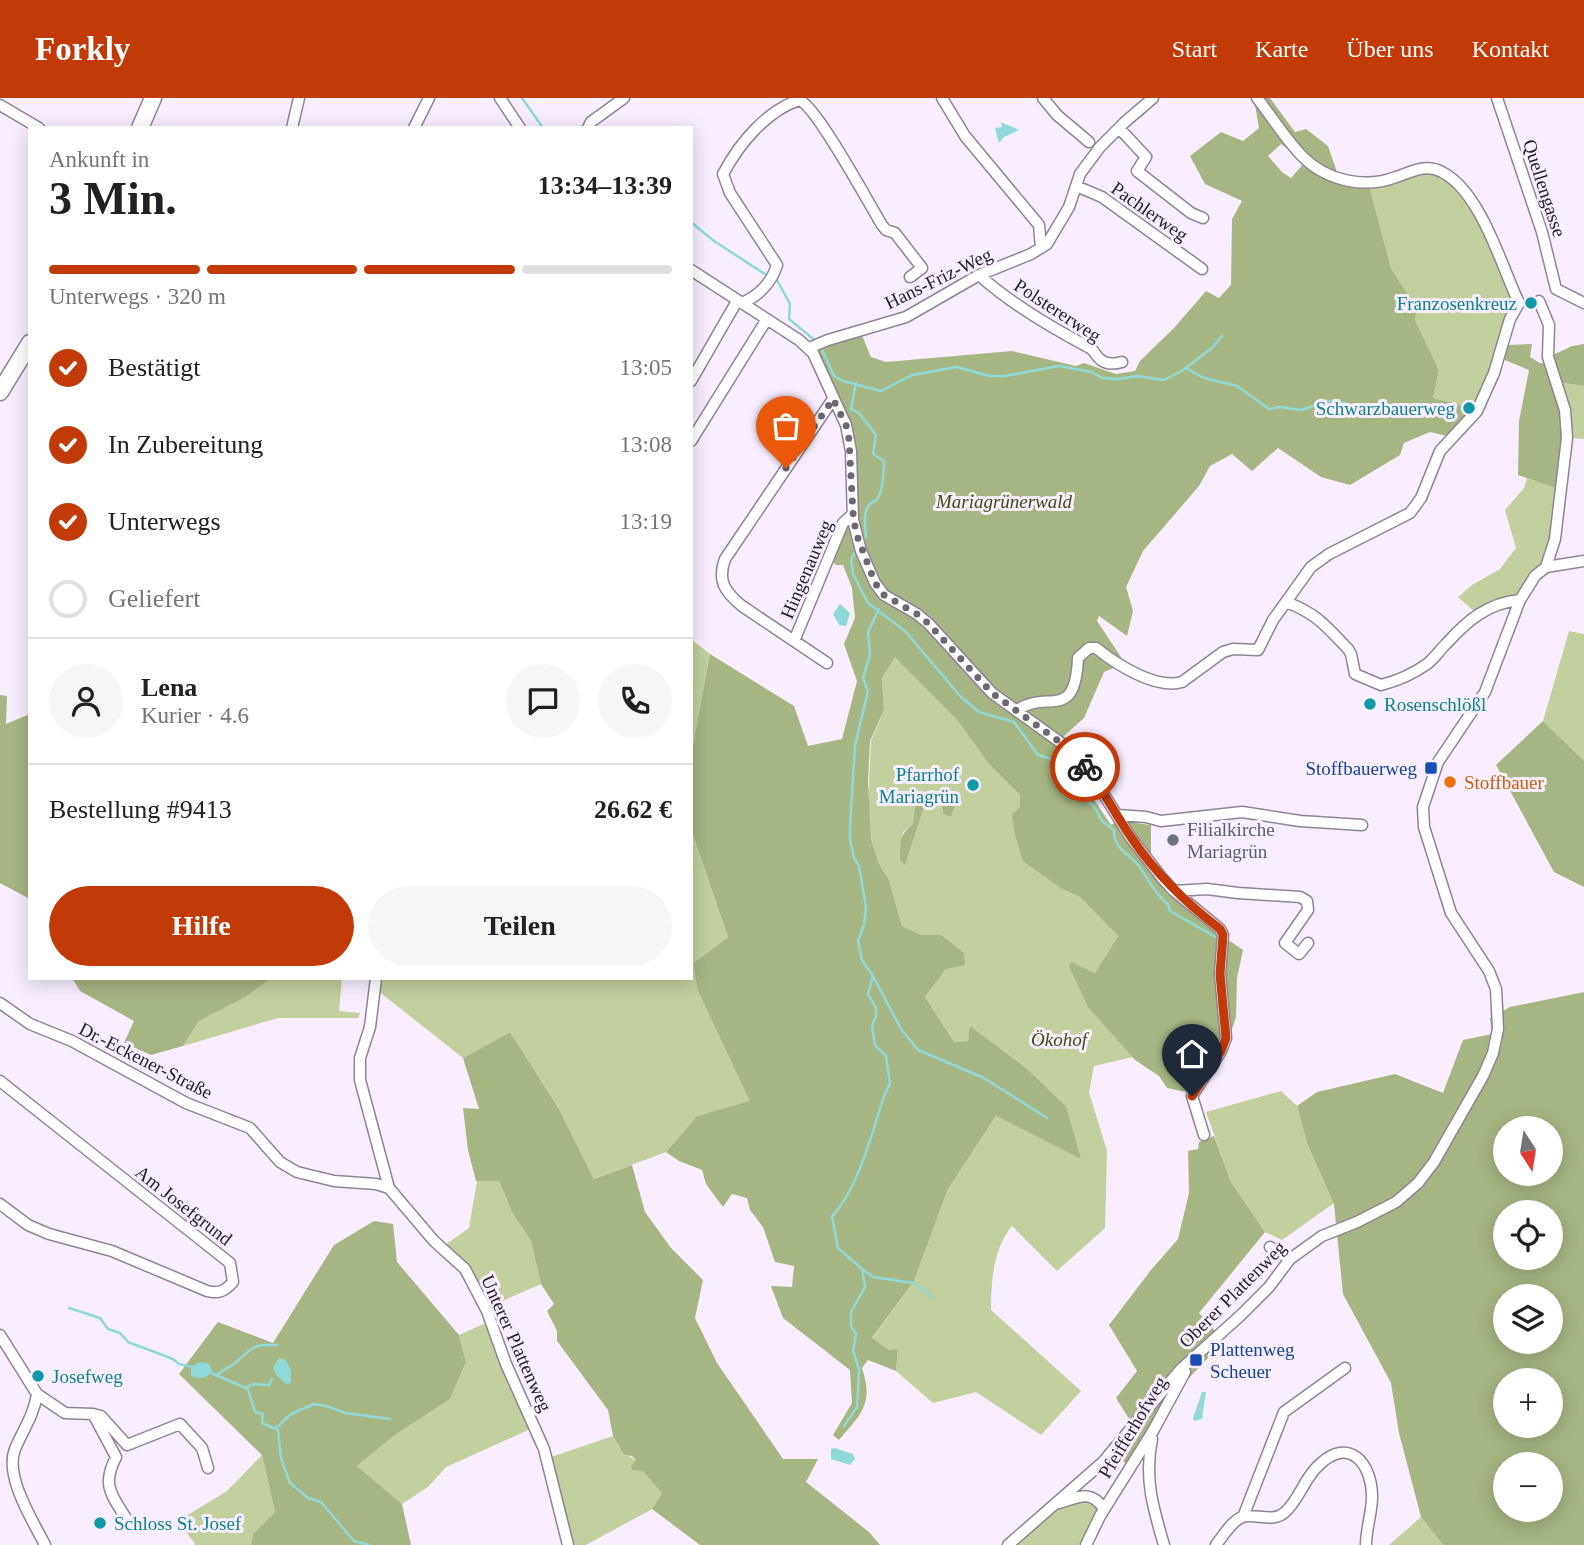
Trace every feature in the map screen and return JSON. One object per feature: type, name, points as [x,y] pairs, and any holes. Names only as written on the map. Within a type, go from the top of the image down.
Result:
[{"type":"main road","points":[[141,126],[153,98]]},
{"type":"main road","points":[[0,392],[28,346]]},
{"type":"street","points":[[292,126],[299,98]]},
{"type":"street","points":[[415,126],[429,98]]},
{"type":"street","points":[[500,98],[519,126]]},
{"type":"street","points":[[588,126],[624,98]]},
{"type":"street","points":[[942,98],[965,136],[1040,225],[1041,248]]},
{"type":"street","points":[[1042,98],[1088,142]]},
{"type":"street","name":"Hans-Friz-Weg","points":[[815,345],[906,317],[979,275],[1048,244],[1059,228],[1080,174],[1100,147],[1153,98]]},
{"type":"street","points":[[1257,98],[1301,156],[1328,173],[1350,182],[1366,184],[1382,182],[1423,168],[1441,171],[1450,178],[1475,207],[1492,239],[1519,303]]},
{"type":"street","name":"Quellengasse","points":[[1497,98],[1542,232],[1556,289]]},
{"type":"street","points":[[739,302],[747,301],[774,278],[777,265],[730,193],[723,174],[733,154],[772,113],[799,100],[808,105],[886,230],[895,233],[922,268],[910,277]]},
{"type":"street","points":[[0,105],[36,126]]},
{"type":"street","points":[[1119,128],[1146,157],[1137,171],[1191,213],[1203,218]]},
{"type":"street","name":"Pachlerweg","points":[[1076,186],[1101,197],[1202,269]]},
{"type":"street","points":[[693,271],[767,319],[815,345],[833,399],[846,425],[856,533],[875,583],[884,595],[929,624],[992,693],[1070,752],[1093,777],[1142,854],[1174,891],[1220,929],[1223,935],[1220,974],[1226,1038],[1221,1051],[1192,1096],[1204,1135]]},
{"type":"street","name":"Polstererweg","points":[[979,275],[994,289],[1024,309],[1079,344],[1092,349],[1101,360],[1108,363],[1122,362]]},
{"type":"street","points":[[1017,710],[1027,703],[1056,703],[1066,698],[1077,677],[1078,658],[1089,648],[1096,648],[1140,675],[1176,684],[1223,652],[1233,649],[1258,650],[1273,620],[1311,567],[1329,554],[1410,513],[1421,498],[1440,451],[1477,411],[1494,373],[1510,319],[1519,303],[1531,299],[1539,301],[1556,289],[1584,303]]},
{"type":"street","name":"Oberer Plattenweg","points":[[1008,1545],[1103,1462],[1189,1362],[1241,1315],[1290,1259],[1322,1236],[1396,1202],[1419,1183],[1483,1076],[1493,1053],[1498,1029],[1495,987],[1489,971],[1451,913],[1424,827],[1423,807],[1438,762],[1488,685],[1520,600],[1535,576],[1546,567],[1558,527],[1567,438],[1565,410],[1548,357],[1549,325],[1539,301]]},
{"type":"street","points":[[693,378],[739,302]]},
{"type":"street","points":[[693,438],[767,319]]},
{"type":"street","points":[[827,663],[729,596],[720,576],[725,559],[833,399]]},
{"type":"street","name":"Hingenauweg","points":[[794,640],[843,523],[853,513]]},
{"type":"street","points":[[1546,567],[1584,561]]},
{"type":"street","points":[[1286,602],[1302,607],[1348,649],[1355,674],[1381,685],[1409,675],[1427,664],[1464,624],[1482,611],[1520,600]]},
{"type":"street","points":[[1117,815],[1161,821],[1242,812],[1300,821],[1362,825]]},
{"type":"street","points":[[1174,891],[1207,889],[1300,897],[1307,901],[1308,910],[1285,943],[1299,954],[1308,943]]},
{"type":"street","name":"Unterer Plattenweg","points":[[376,980],[370,1027],[360,1058],[360,1080],[389,1188],[434,1241],[465,1269],[488,1314],[506,1364],[544,1449],[568,1545]]},
{"type":"street","name":"Dr.-Eckener-Straße","points":[[0,1003],[30,1024],[72,1041],[186,1103],[250,1128],[280,1162],[297,1172],[334,1181],[376,1184],[389,1188]]},
{"type":"street","name":"Am Josefgrund","points":[[0,1082],[230,1262],[233,1282],[217,1293],[207,1290],[112,1251],[49,1234],[28,1225],[0,1204]]},
{"type":"street","points":[[1270,1247],[1290,1259]]},
{"type":"street","points":[[0,1335],[37,1394],[65,1413],[93,1413],[101,1416],[127,1445],[180,1424],[202,1448],[208,1468]]},
{"type":"street","name":"Pfeifferhofweg","points":[[1086,1545],[1104,1508],[1153,1431],[1189,1362]]},
{"type":"street","points":[[1243,1517],[1284,1412],[1345,1368]]},
{"type":"street","points":[[37,1394],[35,1408],[14,1451],[11,1467],[29,1514],[45,1545]]},
{"type":"street","points":[[93,1413],[116,1457],[109,1470],[107,1487],[127,1520]]},
{"type":"street","points":[[1153,1431],[1147,1469],[1148,1482],[1164,1545]]},
{"type":"street","points":[[1216,1545],[1237,1520],[1243,1517],[1281,1516],[1318,1465],[1331,1456],[1351,1452],[1356,1454],[1364,1465],[1371,1489],[1366,1545]]},
{"type":"street","name":"Pfeifferhofweg","points":[[1054,1505],[1074,1498],[1092,1496],[1097,1498],[1104,1508]]},
{"type":"green space","name":"Mariagrünerwald","points":[[1258,98],[1270,98],[1295,132],[1306,129],[1328,146],[1337,172],[1307,162],[1337,180],[1370,189],[1391,268],[1417,309],[1415,320],[1439,370],[1433,398],[1465,406],[1465,410],[1473,412],[1447,436],[1430,432],[1404,443],[1400,455],[1350,485],[1321,477],[1278,448],[1252,471],[1232,454],[1210,466],[1199,486],[1143,551],[1126,587],[1133,611],[1127,636],[1099,616],[1097,621],[1125,663],[1104,672],[1084,718],[1056,743],[1111,825],[1118,821],[1151,825],[1151,855],[1162,872],[1166,892],[1243,950],[1237,978],[1236,1017],[1223,1056],[1191,1093],[1167,1088],[1159,1076],[1135,1060],[1088,1007],[1069,966],[1071,962],[1095,973],[1118,936],[1080,897],[1062,889],[1023,861],[1012,815],[1020,807],[1020,795],[989,764],[957,720],[895,657],[882,678],[884,710],[870,741],[868,782],[871,839],[879,864],[889,880],[902,926],[921,935],[941,935],[964,953],[965,965],[946,969],[925,997],[954,1042],[968,1041],[970,1026],[1025,1067],[1066,1106],[1081,1159],[996,1116],[948,1189],[914,1281],[872,1338],[889,1350],[898,1349],[896,1371],[868,1360],[862,1368],[867,1391],[866,1400],[854,1423],[839,1440],[833,1435],[852,1403],[850,1370],[783,1318],[771,1286],[792,1287],[794,1266],[775,1262],[763,1227],[750,1210],[747,1198],[732,1194],[723,1207],[706,1184],[702,1170],[679,1161],[666,1152],[697,1116],[750,1101],[697,989],[694,963],[728,937],[693,835],[693,744],[710,654],[794,706],[808,746],[842,739],[857,681],[844,644],[855,618],[852,588],[843,565],[836,565],[830,559],[856,492],[856,448],[851,423],[815,349],[861,333],[871,357],[886,362],[1012,351],[1076,366],[1084,363],[1116,374],[1135,371],[1140,361],[1206,291],[1219,298],[1231,285],[1232,219],[1242,201],[1205,184],[1190,156],[1221,132],[1243,141],[1259,128],[1255,105]],"holes":[[[1281,144],[1305,162],[1291,178],[1268,156]]]},
{"type":"green space","points":[[1435,172],[1463,198],[1474,214],[1514,304],[1479,401],[1467,400],[1465,406],[1433,398],[1439,370],[1415,320],[1417,309],[1391,268],[1370,189],[1396,183],[1412,173]]},
{"type":"green space","points":[[1532,344],[1530,357],[1540,363],[1546,363],[1559,406],[1562,427],[1558,489],[1518,475],[1519,421],[1529,370],[1505,360],[1507,345]]},
{"type":"green space","points":[[1584,344],[1584,386],[1557,382],[1553,355],[1572,346]]},
{"type":"green space","points":[[1546,363],[1557,382],[1584,386],[1584,439],[1569,438],[1561,441],[1562,427]]},
{"type":"green space","points":[[1527,478],[1558,489],[1552,534],[1544,558],[1515,597],[1474,611],[1458,597],[1472,585],[1500,569],[1516,548],[1505,510],[1524,488]]},
{"type":"green space","points":[[1569,631],[1584,634],[1584,761],[1543,721]]},
{"type":"green space","points":[[693,641],[710,654],[693,744]]},
{"type":"green space","name":"Ökohof","points":[[895,656],[957,720],[989,764],[1020,795],[1020,807],[1062,889],[1080,897],[1118,936],[1095,973],[1072,963],[1115,1036],[1133,1057],[1094,1066],[1089,1092],[1107,1151],[1105,1228],[1057,1271],[1012,1226],[997,1255],[993,1277],[991,1310],[1081,1391],[1041,1435],[976,1392],[933,1403],[896,1371],[898,1349],[889,1350],[872,1339],[914,1281],[948,1189],[996,1116],[1080,1158],[1066,1106],[1025,1067],[971,1027],[968,1041],[954,1043],[925,997],[946,969],[941,935],[921,935],[902,926],[889,880],[879,864],[871,839],[868,804],[871,741],[884,710],[882,678]],"holes":[[[921,793],[958,799],[951,817],[943,814],[942,805],[938,801],[930,801],[924,807],[905,864],[900,860],[903,832],[913,824],[925,800]]]},
{"type":"green space","points":[[0,695],[7,696],[6,724],[28,715],[28,898],[0,883]]},
{"type":"green space","points":[[1543,721],[1584,761],[1584,887],[1554,872],[1496,765]]},
{"type":"green space","points":[[921,792],[958,799],[951,817],[943,814],[942,805],[938,801],[930,801],[926,808],[924,807],[905,865],[900,860],[901,840],[913,824],[916,803],[925,800]]},
{"type":"green space","points":[[693,835],[728,937],[695,963],[697,989],[751,1102],[697,1116],[666,1152],[594,1179],[559,1109],[510,1032],[463,1058],[377,990],[379,980],[693,980]]},
{"type":"green space","points":[[73,980],[269,980],[244,998],[199,1021],[183,1046],[151,1055],[124,1043],[134,1021],[80,991]]},
{"type":"green space","points":[[269,980],[342,980],[339,1011],[360,1013],[358,1018],[278,1018],[183,1046],[199,1021],[244,998]]},
{"type":"green space","points":[[1584,992],[1584,1545],[1443,1545],[1421,1517],[1399,1433],[1391,1383],[1343,1294],[1334,1204],[1307,1143],[1297,1106],[1317,1092],[1395,1074],[1443,1093],[1463,1040],[1492,1034],[1490,1018],[1510,1007]]},
{"type":"green space","points":[[510,1032],[559,1109],[594,1179],[632,1165],[645,1212],[671,1248],[703,1280],[695,1318],[717,1363],[783,1459],[818,1459],[806,1482],[869,1532],[880,1545],[700,1545],[652,1509],[662,1493],[643,1471],[632,1470],[631,1466],[636,1460],[632,1456],[624,1455],[613,1436],[608,1410],[557,1341],[557,1331],[547,1311],[554,1304],[541,1284],[531,1241],[512,1212],[499,1181],[476,1181],[468,1150],[463,1108],[479,1109],[463,1058]]},
{"type":"green space","points":[[1281,1091],[1297,1106],[1307,1143],[1334,1203],[1282,1240],[1265,1232],[1231,1182],[1206,1112]]},
{"type":"green space","points":[[1214,1136],[1231,1182],[1265,1232],[1199,1313],[1227,1344],[1207,1359],[1158,1411],[1126,1464],[1108,1445],[1131,1422],[1116,1398],[1137,1371],[1109,1325],[1178,1239],[1189,1193],[1188,1151],[1198,1149],[1199,1142]]},
{"type":"green space","points":[[477,1181],[499,1181],[512,1212],[531,1241],[541,1284],[489,1307],[535,1427],[446,1467],[428,1487],[402,1504],[357,1466],[395,1435],[450,1399],[466,1362],[459,1335],[488,1322],[465,1269],[441,1248],[469,1228]]},
{"type":"green space","points":[[374,1221],[393,1224],[397,1262],[459,1335],[466,1362],[450,1399],[395,1435],[357,1466],[402,1504],[411,1545],[251,1545],[253,1534],[275,1512],[262,1455],[179,1374],[218,1322],[273,1343],[334,1245]]},
{"type":"green space","points":[[613,1436],[624,1455],[640,1464],[662,1493],[652,1509],[586,1545],[568,1545],[551,1457]]},
{"type":"green space","points":[[262,1455],[275,1512],[253,1534],[251,1545],[194,1545],[178,1521],[227,1491]]},
{"type":"green space","points":[[1089,1500],[1098,1507],[1083,1545],[1014,1545],[1057,1510]]},
{"type":"green space","points":[[1421,1517],[1443,1545],[1389,1545]]},
{"type":"shaded area","points":[[1001,122],[1019,130],[1004,137],[999,143],[995,128],[1002,127]]},
{"type":"shaded area","points":[[840,604],[850,613],[846,626],[839,625],[833,614]]},
{"type":"shaded area","points":[[279,1358],[285,1359],[291,1370],[291,1383],[286,1384],[276,1375],[273,1368]]},
{"type":"shaded area","points":[[200,1362],[208,1363],[212,1370],[203,1378],[191,1376],[191,1367]]},
{"type":"shaded area","points":[[1202,1392],[1206,1392],[1202,1419],[1194,1421],[1193,1418]]},
{"type":"shaded area","points":[[831,1449],[853,1454],[855,1459],[850,1465],[831,1459]]},
{"type":"waterway","points":[[522,98],[542,126]]},
{"type":"waterway","points":[[693,224],[714,241],[768,276]]},
{"type":"waterway","points":[[777,280],[790,304],[789,319],[817,342]]},
{"type":"waterway","points":[[821,347],[834,376],[881,391],[912,375],[957,367],[989,376],[1005,376],[1059,366],[1092,372],[1102,378],[1137,376],[1164,380],[1183,370],[1213,347],[1222,336]]},
{"type":"waterway","points":[[1186,368],[1204,378],[1237,386],[1269,409],[1280,407],[1301,410],[1328,401],[1345,403]]},
{"type":"waterway","points":[[856,383],[851,409],[859,413],[876,435],[873,454],[884,461],[881,491],[877,500],[866,510],[866,537],[862,539]]},
{"type":"waterway","points":[[857,548],[851,560],[853,574],[868,603],[905,631],[961,697],[979,712],[1014,722],[1038,755],[1063,762],[1068,778],[1084,799],[1094,806],[1102,821],[1114,830],[1116,842],[1139,866],[1170,911],[1219,939]]},
{"type":"waterway","points":[[844,1426],[857,1407],[858,1393],[859,1369],[853,1351],[856,1334],[851,1326],[851,1312],[865,1287],[862,1269],[838,1248],[832,1216],[854,1182],[890,1084],[886,1056],[875,1045],[872,1026],[876,1008],[868,994],[873,976],[862,960],[858,941],[864,925],[866,907],[859,866],[854,858],[850,840],[855,746],[868,691],[863,678],[870,655],[868,632],[879,609]]},
{"type":"waterway","points":[[874,978],[901,1029],[918,1050],[984,1078],[1047,1118]]},
{"type":"waterway","points":[[862,1269],[873,1277],[914,1283],[934,1298]]},
{"type":"waterway","points":[[69,1308],[100,1318],[108,1329],[120,1333],[128,1342],[173,1359],[179,1364],[193,1367]]},
{"type":"waterway","points":[[216,1376],[253,1348],[277,1345]]},
{"type":"waterway","points":[[209,1372],[248,1389],[255,1412],[263,1414],[262,1423],[278,1430],[281,1458],[290,1483],[308,1498],[321,1502],[354,1541],[369,1545]]},
{"type":"waterway","points":[[245,1388],[253,1384],[269,1385],[272,1379]]},
{"type":"waterway","points":[[276,1428],[291,1414],[314,1404],[345,1413],[390,1419]]},
{"type":"way so far","points":[[786,468],[833,399],[846,425],[851,451],[853,520],[861,551],[875,583],[884,595],[929,624],[992,693],[1064,745],[1085,767]]},
{"type":"place","name":"Franzosenkreuz","points":[[1531,303]]},
{"type":"place","name":"Schwarzbauerweg","points":[[1469,408]]},
{"type":"place","name":"Rosenschlößl","points":[[1370,704]]},
{"type":"place","name":"Stoffbauerweg","points":[[1431,768]]},
{"type":"place","name":"Stoffbauer","points":[[1450,782]]},
{"type":"place","name":"Pfarrhof Mariagrün","points":[[973,785]]},
{"type":"place","name":"Filialkirche Mariagrün","points":[[1173,840]]},
{"type":"place","name":"Plattenweg Scheuer","points":[[1196,1360]]},
{"type":"place","name":"Josefweg","points":[[38,1376]]},
{"type":"place","name":"Schloss St. Josef","points":[[100,1523]]},
{"type":"route","points":[[1085,767],[1131,838],[1161,878],[1220,929],[1223,935],[1220,974],[1226,1038],[1221,1051],[1192,1096]]}]
